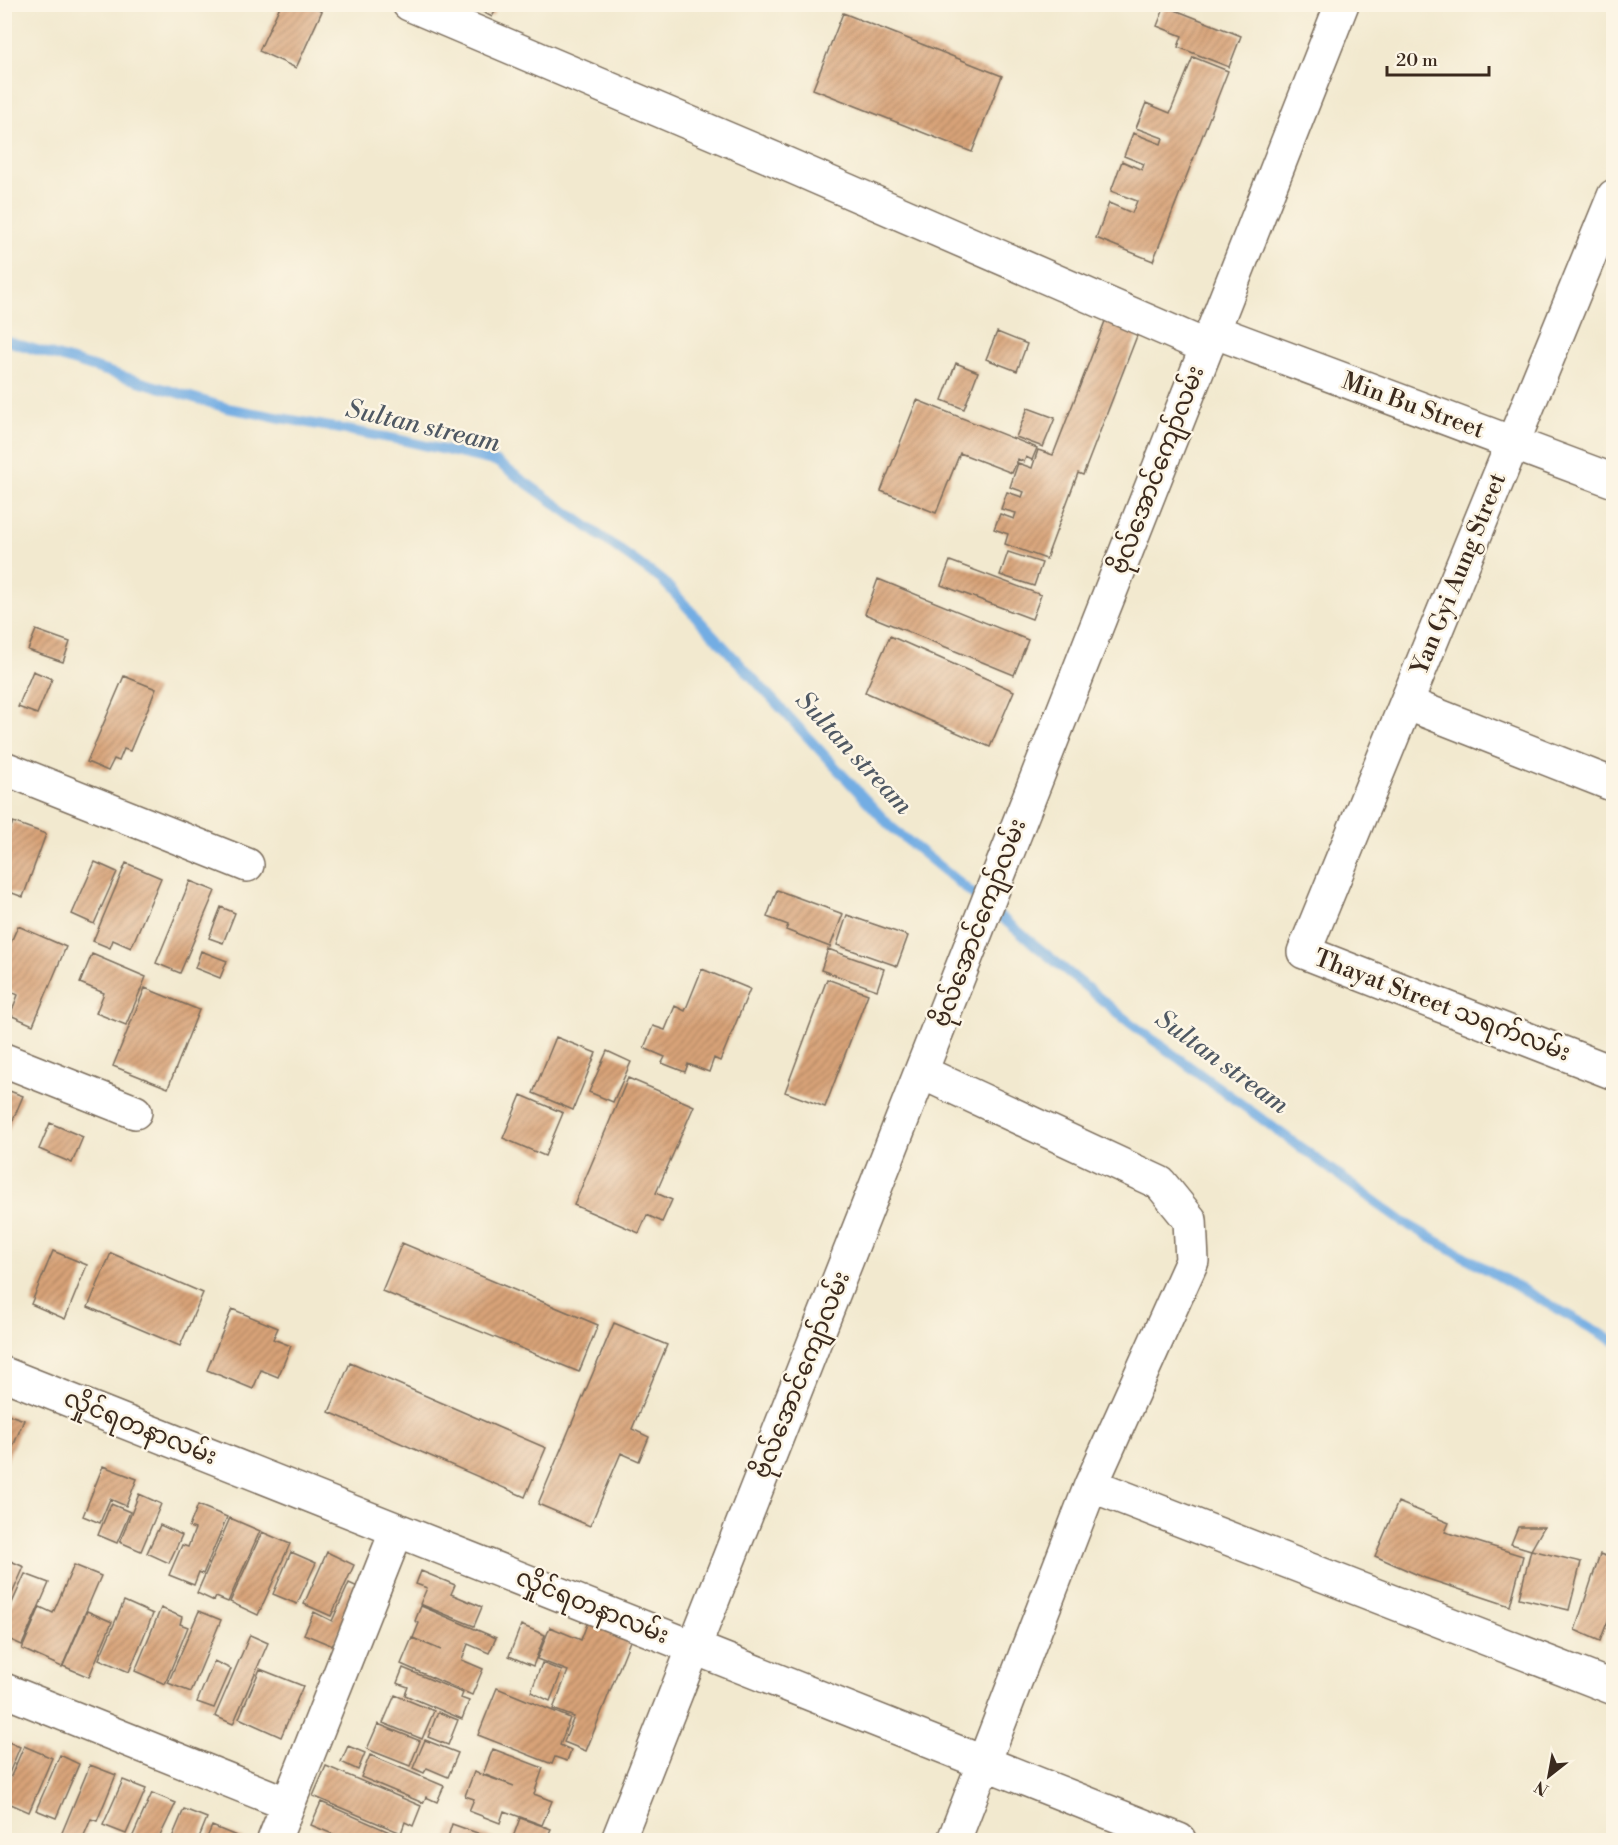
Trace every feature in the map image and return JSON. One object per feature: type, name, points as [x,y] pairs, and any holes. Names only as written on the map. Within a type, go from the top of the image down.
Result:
[{"type":"street","name":"Min Bu Street","points":[[409,4],[777,160],[1210,339],[1512,443],[1614,481]]},
{"type":"street","name":"ဗိုလ်အောင်ကျော်လမ်း","points":[[618,1840],[1342,4]]},
{"type":"street","name":"Yan Gyi Aung Street","points":[[1304,952],[1613,196]]},
{"type":"street","points":[[1406,703],[1614,784]]},
{"type":"street","points":[[4,768],[247,865]]},
{"type":"street","name":"Thayat Street သရက်လမ်း","points":[[1304,952],[1614,1073]]},
{"type":"street","points":[[4,1060],[135,1112]]},
{"type":"street","points":[[921,1072],[1160,1183],[1190,1220],[1192,1261],[1091,1485],[954,1840]]},
{"type":"street","name":"လှိုင်ရတနာလမ်း","points":[[4,1374],[1179,1840]]},
{"type":"street","points":[[1091,1485],[1614,1689]]},
{"type":"street","points":[[274,1840],[397,1530]]},
{"type":"street","points":[[4,1690],[288,1804]]},
{"type":"building","points":[[281,4],[308,4],[322,11],[296,68],[259,51]]},
{"type":"building","points":[[468,4],[499,4],[492,17]]},
{"type":"building","points":[[1165,6],[1241,36],[1229,67],[1178,47],[1182,36],[1157,26]]},
{"type":"building","points":[[843,13],[1002,76],[972,152],[813,89]]},
{"type":"building","points":[[1193,57],[1228,71],[1153,261],[1096,238],[1109,203],[1132,213],[1137,201],[1111,191],[1122,161],[1142,170],[1144,164],[1124,156],[1133,133],[1161,144],[1163,138],[1136,128],[1146,103],[1170,113]]},
{"type":"building","points":[[1109,311],[1142,323],[1083,475],[1078,473],[1046,559],[1005,544],[1008,534],[994,529],[1000,514],[1014,519],[1016,513],[1001,509],[1007,492],[1022,497],[1024,492],[1010,487],[1018,463],[1032,468],[1038,450],[1053,455]]},
{"type":"building","points":[[997,332],[1027,344],[1017,371],[986,359]]},
{"type":"building","points":[[956,363],[978,372],[964,409],[942,400]]},
{"type":"building","points":[[917,400],[1037,448],[1032,460],[1026,457],[1024,462],[1018,459],[1012,473],[960,453],[936,513],[881,491]]},
{"type":"building","points":[[1028,408],[1055,418],[1043,447],[1016,437]]},
{"type":"building","points":[[1008,552],[1042,563],[1034,586],[1000,575]]},
{"type":"building","points":[[950,561],[1041,595],[1032,619],[941,585]]},
{"type":"building","points":[[878,579],[1028,640],[1014,675],[865,614]]},
{"type":"building","points":[[36,630],[70,642],[63,662],[28,650]]},
{"type":"building","points":[[890,636],[1014,691],[990,747],[865,692]]},
{"type":"building","points":[[33,671],[52,679],[37,714],[18,707]]},
{"type":"building","points":[[124,676],[156,689],[130,751],[124,749],[119,761],[114,759],[108,771],[87,762]]},
{"type":"building","points":[[13,822],[46,834],[23,897],[4,890],[4,846]]},
{"type":"building","points":[[95,862],[117,872],[94,924],[72,914]]},
{"type":"building","points":[[126,863],[161,878],[131,948],[113,940],[110,948],[93,941]]},
{"type":"building","points":[[190,881],[215,891],[180,973],[156,963]]},
{"type":"building","points":[[777,890],[843,914],[830,947],[786,930],[788,925],[767,917]]},
{"type":"building","points":[[221,907],[235,913],[223,943],[209,938]]},
{"type":"building","points":[[847,915],[908,936],[897,966],[837,945]]},
{"type":"building","points":[[18,926],[66,947],[33,1025],[10,1015],[18,995],[4,988],[4,958]]},
{"type":"building","points":[[828,949],[884,969],[877,990],[821,970]]},
{"type":"building","points":[[201,951],[227,961],[220,978],[195,968]]},
{"type":"building","points":[[92,954],[146,977],[126,1025],[96,1013],[104,993],[80,983]]},
{"type":"building","points":[[702,969],[750,989],[720,1061],[714,1058],[709,1072],[688,1064],[685,1072],[662,1063],[665,1057],[644,1048],[653,1026],[665,1030],[675,1006],[685,1011]]},
{"type":"building","points":[[827,979],[868,994],[825,1107],[785,1092]]},
{"type":"building","points":[[145,988],[199,1010],[168,1088],[113,1066]]},
{"type":"building","points":[[556,1037],[596,1053],[573,1110],[533,1093]]},
{"type":"building","points":[[607,1051],[631,1062],[613,1102],[589,1092]]},
{"type":"building","points":[[628,1078],[694,1106],[656,1193],[672,1200],[662,1222],[647,1215],[639,1233],[574,1205]]},
{"type":"building","points":[[4,1089],[23,1096],[7,1134],[4,1133]]},
{"type":"building","points":[[521,1095],[563,1113],[545,1156],[503,1138]]},
{"type":"building","points":[[50,1123],[83,1137],[72,1163],[39,1149]]},
{"type":"building","points":[[402,1243],[598,1325],[579,1372],[382,1291]]},
{"type":"building","points":[[53,1251],[87,1265],[65,1319],[31,1304]]},
{"type":"building","points":[[111,1253],[203,1293],[180,1346],[88,1307]]},
{"type":"building","points":[[232,1309],[278,1328],[273,1339],[291,1346],[278,1377],[261,1370],[253,1389],[207,1370]]},
{"type":"building","points":[[614,1323],[667,1345],[632,1429],[649,1437],[639,1461],[621,1453],[590,1526],[538,1504]]},
{"type":"building","points":[[350,1363],[546,1448],[525,1497],[329,1412]]},
{"type":"building","points":[[4,1413],[24,1420],[5,1466],[4,1466]]},
{"type":"building","points":[[103,1466],[137,1479],[126,1506],[110,1499],[100,1523],[83,1516]]},
{"type":"building","points":[[139,1494],[161,1504],[141,1551],[120,1542]]},
{"type":"building","points":[[1398,1502],[1449,1523],[1445,1532],[1523,1556],[1510,1606],[1425,1578],[1375,1556]]},
{"type":"building","points":[[111,1504],[130,1512],[117,1543],[98,1535]]},
{"type":"building","points":[[198,1505],[227,1517],[203,1574],[199,1572],[194,1585],[169,1575],[182,1545],[188,1547],[195,1529],[189,1527]]},
{"type":"building","points":[[230,1518],[260,1531],[228,1602],[216,1597],[214,1601],[197,1593]]},
{"type":"building","points":[[160,1525],[182,1535],[169,1563],[147,1553]]},
{"type":"building","points":[[1518,1527],[1544,1527],[1531,1550],[1511,1544]]},
{"type":"building","points":[[262,1532],[290,1544],[258,1615],[230,1602]]},
{"type":"building","points":[[1531,1550],[1581,1562],[1569,1610],[1519,1598]]},
{"type":"building","points":[[291,1552],[316,1563],[297,1604],[273,1594]]},
{"type":"building","points":[[327,1552],[354,1565],[331,1616],[304,1604]]},
{"type":"building","points":[[1600,1554],[1614,1559],[1614,1605],[1600,1641],[1575,1630]]},
{"type":"building","points":[[4,1558],[24,1567],[4,1612]]},
{"type":"building","points":[[74,1565],[101,1576],[62,1667],[22,1649],[40,1607],[53,1613]]},
{"type":"building","points":[[421,1571],[455,1585],[451,1594],[482,1607],[474,1626],[420,1604],[427,1588],[416,1584]]},
{"type":"building","points":[[25,1574],[49,1583],[22,1645],[4,1637],[4,1621]]},
{"type":"building","points":[[349,1583],[360,1588],[333,1646],[304,1634],[314,1612],[332,1621]]},
{"type":"building","points":[[124,1601],[153,1614],[129,1672],[99,1659]]},
{"type":"building","points":[[421,1606],[496,1638],[489,1653],[468,1644],[462,1660],[483,1669],[472,1695],[401,1664],[412,1638],[441,1650],[413,1638],[419,1623],[415,1621]]},
{"type":"building","points":[[161,1608],[182,1617],[180,1624],[188,1627],[165,1684],[135,1671]]},
{"type":"building","points":[[87,1611],[112,1622],[89,1677],[63,1666]]},
{"type":"building","points":[[199,1611],[221,1620],[191,1692],[168,1683]]},
{"type":"building","points":[[589,1619],[632,1636],[586,1751],[564,1742],[574,1717],[553,1709],[568,1671],[537,1659],[550,1627],[581,1640]]},
{"type":"building","points":[[521,1625],[545,1635],[533,1666],[509,1656]]},
{"type":"building","points":[[250,1635],[268,1643],[233,1724],[215,1716]]},
{"type":"building","points":[[214,1661],[231,1669],[214,1708],[197,1702]]},
{"type":"building","points":[[542,1663],[562,1671],[550,1701],[531,1692]]},
{"type":"building","points":[[403,1668],[463,1693],[461,1698],[469,1701],[462,1719],[405,1695],[408,1687],[397,1683]]},
{"type":"building","points":[[260,1669],[303,1686],[281,1737],[239,1718]]},
{"type":"building","points":[[497,1688],[570,1718],[560,1745],[571,1750],[567,1761],[555,1757],[552,1764],[478,1735]]},
{"type":"building","points":[[395,1695],[434,1711],[422,1739],[383,1723]]},
{"type":"building","points":[[438,1712],[458,1720],[448,1745],[428,1737]]},
{"type":"building","points":[[378,1724],[420,1741],[410,1766],[367,1749]]},
{"type":"building","points":[[4,1740],[20,1747],[5,1783],[4,1783]]},
{"type":"building","points":[[425,1740],[458,1753],[448,1777],[427,1768],[424,1773],[413,1768]]},
{"type":"building","points":[[24,1746],[52,1758],[29,1812],[4,1801],[4,1792]]},
{"type":"building","points":[[348,1746],[365,1753],[358,1770],[341,1762]]},
{"type":"building","points":[[493,1749],[543,1768],[534,1794],[552,1801],[542,1825],[504,1811],[500,1823],[469,1811],[474,1799],[465,1796],[474,1772],[514,1786],[483,1774]]},
{"type":"building","points":[[60,1755],[79,1764],[56,1818],[36,1810]]},
{"type":"building","points":[[370,1755],[444,1786],[437,1802],[426,1797],[423,1803],[361,1777]]},
{"type":"building","points":[[90,1765],[116,1775],[97,1821],[91,1819],[82,1840],[74,1840],[61,1835]]},
{"type":"building","points":[[326,1766],[421,1806],[413,1826],[405,1822],[401,1833],[313,1796]]},
{"type":"building","points":[[123,1780],[146,1789],[126,1834],[103,1825]]},
{"type":"building","points":[[152,1793],[176,1803],[158,1840],[131,1840]]},
{"type":"building","points":[[321,1802],[401,1837],[399,1840],[347,1840],[311,1825]]},
{"type":"building","points":[[184,1809],[207,1818],[198,1840],[171,1840]]},
{"type":"building","points":[[520,1818],[551,1829],[546,1840],[512,1840]]},
{"type":"building","points":[[452,1824],[497,1840],[447,1840]]},
{"type":"building","points":[[212,1826],[246,1840],[206,1840]]},
{"type":"waterway","name":"Sultan stream","points":[[4,340],[227,408],[401,440],[497,462],[663,581],[890,826],[1130,1023],[1403,1222],[1614,1341]]}]
